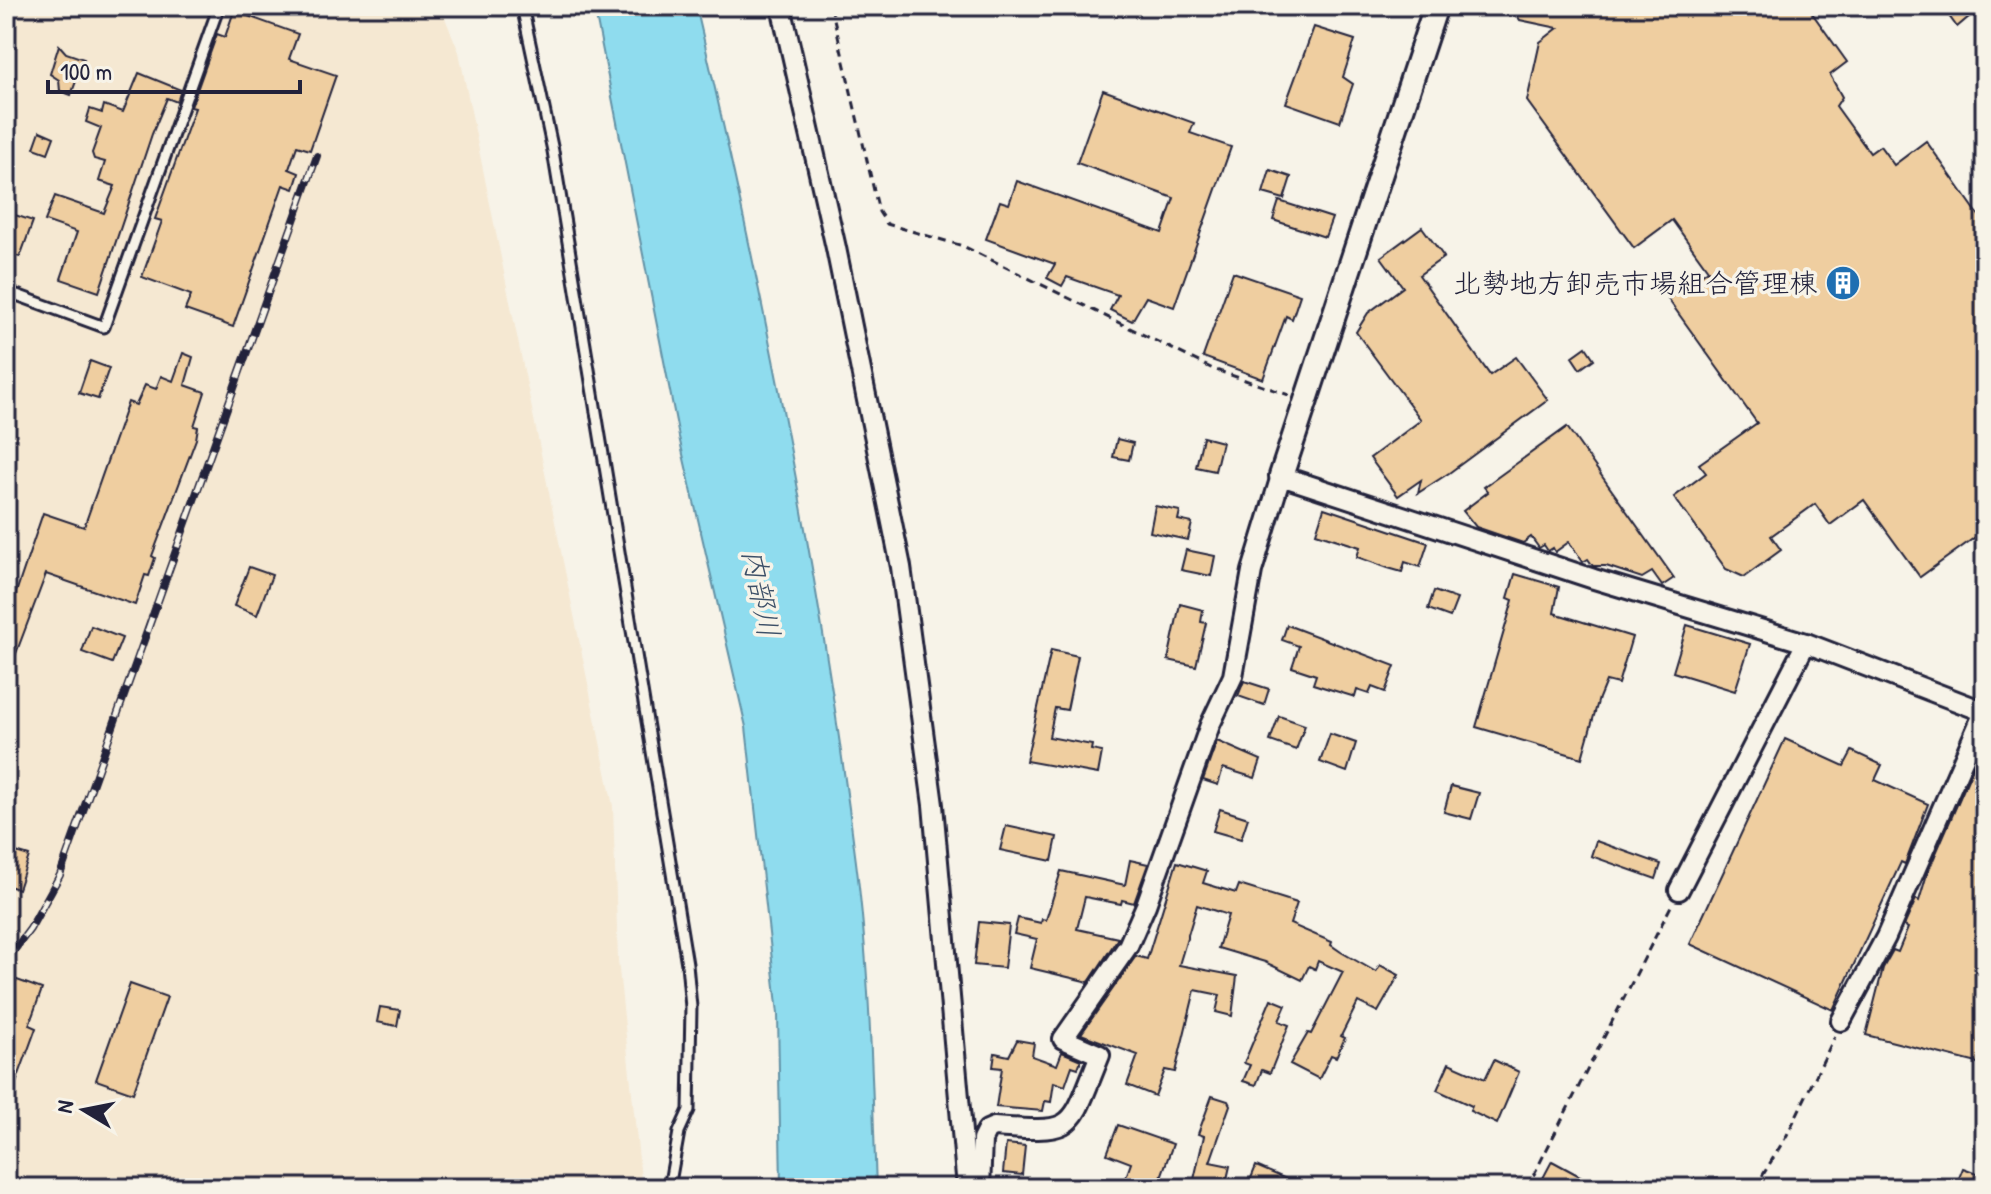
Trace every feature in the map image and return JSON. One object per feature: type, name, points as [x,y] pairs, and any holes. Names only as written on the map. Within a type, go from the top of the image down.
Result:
[{"type":"street","points":[[781,6],[836,248],[901,567],[933,805],[967,1188]]},
{"type":"street","points":[[980,1188],[982,1140],[987,1130],[994,1127],[1049,1131],[1067,1125],[1078,1108],[1100,1055],[1063,1039],[1128,946],[1146,905],[1210,725],[1233,676],[1252,571],[1436,6]]},
{"type":"street","points":[[1281,476],[1594,579],[1806,643],[1985,712],[1886,937],[1841,1021]]},
{"type":"street","points":[[1679,890],[1806,643]]},
{"type":"lane","points":[[6,291],[104,327],[219,6]]},
{"type":"lane","points":[[522,6],[553,151],[687,964],[691,1007],[689,1110],[679,1132],[669,1188]]},
{"type":"path","points":[[831,6],[879,212],[887,224],[963,246],[1213,369],[1308,402]]},
{"type":"path","points":[[1527,1188],[1679,890]]},
{"type":"path","points":[[1755,1188],[1787,1135],[1841,1021]]},
{"type":"shaded area","points":[[6,6],[440,6],[459,52],[613,806],[618,960],[642,1188],[6,1188]]},
{"type":"water","name":"内部川","points":[[594,6],[696,6],[766,325],[825,647],[856,862],[864,943],[876,1188],[781,1188],[778,1014],[746,727],[679,437]]},
{"type":"building","name":"北勢地方卸売市場組合管理棟","points":[[1511,6],[1807,6],[1847,62],[1830,75],[1842,97],[1836,106],[1870,153],[1880,146],[1894,165],[1926,141],[1985,224],[1985,530],[1920,577],[1864,500],[1830,525],[1815,504],[1771,536],[1781,550],[1744,577],[1726,569],[1674,497],[1706,473],[1699,464],[1757,423],[1668,299],[1708,270],[1672,220],[1634,248],[1527,101],[1540,42],[1558,28],[1520,20]]},
{"type":"building","points":[[1963,6],[1970,16],[1957,27],[1949,16]]},
{"type":"building","points":[[234,11],[298,34],[289,59],[336,75],[310,150],[297,146],[289,169],[299,173],[294,189],[283,185],[233,327],[185,310],[191,295],[142,277],[162,221],[155,219],[195,108],[191,107],[217,34],[225,37]]},
{"type":"building","points":[[1314,27],[1355,40],[1343,77],[1353,84],[1340,122],[1286,103]]},
{"type":"building","points":[[59,45],[66,53],[84,59],[71,95],[60,91],[59,80],[50,74]]},
{"type":"building","points":[[139,73],[181,90],[177,102],[167,98],[152,134],[99,292],[61,279],[77,232],[45,221],[55,196],[104,213],[115,186],[99,181],[105,162],[94,159],[92,153],[101,128],[86,122],[90,109],[102,113],[104,105],[123,112]]},
{"type":"building","points":[[1103,90],[1194,123],[1190,133],[1231,147],[1174,307],[1146,297],[1132,321],[1110,310],[1118,295],[1067,277],[1062,286],[1047,278],[1055,264],[986,239],[1000,201],[1009,204],[1017,181],[1162,233],[1174,198],[1077,163]]},
{"type":"building","points":[[40,131],[54,137],[48,153],[34,148]]},
{"type":"building","points":[[1270,170],[1291,177],[1284,199],[1263,193]]},
{"type":"building","points":[[1279,201],[1332,218],[1325,237],[1273,220]]},
{"type":"building","points":[[6,212],[33,221],[20,257],[6,253]]},
{"type":"building","points":[[1422,227],[1444,257],[1419,275],[1490,375],[1516,357],[1548,400],[1418,493],[1421,480],[1398,496],[1370,458],[1421,420],[1356,332],[1368,313],[1403,287],[1381,257]]},
{"type":"building","points":[[1233,272],[1300,295],[1292,319],[1286,316],[1263,379],[1203,357]]},
{"type":"building","points":[[1586,347],[1594,359],[1580,369],[1572,357]]},
{"type":"building","points":[[183,353],[193,357],[185,385],[205,392],[194,426],[198,427],[196,439],[152,556],[155,558],[149,576],[145,575],[135,605],[46,574],[6,680],[6,622],[43,513],[84,527],[128,402],[136,405],[145,385],[156,389],[161,376],[173,381]]},
{"type":"building","points":[[90,361],[109,368],[98,399],[79,393]]},
{"type":"building","points":[[1567,427],[1674,578],[1662,586],[1652,572],[1642,578],[1606,566],[1593,566],[1588,559],[1583,562],[1569,542],[1555,552],[1553,548],[1548,551],[1544,545],[1539,548],[1531,537],[1523,543],[1476,527],[1463,511],[1488,492],[1484,487]]},
{"type":"building","points":[[1203,437],[1222,442],[1215,471],[1196,467]]},
{"type":"building","points":[[1117,439],[1133,443],[1129,460],[1113,457]]},
{"type":"building","points":[[1155,506],[1180,511],[1178,520],[1192,523],[1188,540],[1150,532]]},
{"type":"building","points":[[1324,508],[1428,543],[1420,567],[1405,562],[1402,572],[1388,568],[1357,557],[1360,547],[1316,533]]},
{"type":"building","points":[[1186,550],[1215,556],[1211,576],[1181,570]]},
{"type":"building","points":[[249,567],[272,575],[257,615],[234,606]]},
{"type":"building","points":[[1515,574],[1559,587],[1554,613],[1632,637],[1618,684],[1606,681],[1582,758],[1476,727],[1513,600],[1508,598]]},
{"type":"building","points":[[1434,591],[1457,599],[1450,617],[1428,609]]},
{"type":"building","points":[[1180,604],[1203,610],[1201,622],[1206,623],[1196,666],[1168,660]]},
{"type":"building","points":[[1287,625],[1395,666],[1385,692],[1372,687],[1369,694],[1357,690],[1355,697],[1313,684],[1316,675],[1292,667],[1299,646],[1282,640]]},
{"type":"building","points":[[1687,625],[1750,644],[1735,691],[1673,672]]},
{"type":"building","points":[[91,626],[122,638],[112,663],[82,652]]},
{"type":"building","points":[[1051,650],[1078,656],[1067,710],[1055,708],[1049,737],[1092,745],[1091,750],[1102,752],[1098,774],[1026,761]]},
{"type":"building","points":[[1244,681],[1269,689],[1264,705],[1238,696]]},
{"type":"building","points":[[1279,716],[1305,725],[1296,750],[1270,741]]},
{"type":"building","points":[[1330,734],[1356,743],[1347,772],[1320,762]]},
{"type":"building","points":[[1785,739],[1844,766],[1852,751],[1882,765],[1875,780],[1928,804],[1905,864],[1901,862],[1833,1010],[1690,944]]},
{"type":"building","points":[[1985,740],[1985,1016],[1978,1042],[1985,1044],[1985,1065],[1866,1035],[1883,968],[1893,950],[1898,952],[1908,928],[1904,926],[1916,899],[1919,901],[1927,874]]},
{"type":"building","points":[[1217,741],[1261,760],[1255,778],[1223,768],[1218,785],[1203,780]]},
{"type":"building","points":[[1451,786],[1479,793],[1471,819],[1444,812]]},
{"type":"building","points":[[1220,809],[1248,818],[1241,839],[1213,831]]},
{"type":"building","points":[[1006,826],[1057,837],[1052,861],[1000,850]]},
{"type":"building","points":[[1596,841],[1661,864],[1656,879],[1591,856]]},
{"type":"building","points":[[6,849],[29,856],[18,889],[6,885]]},
{"type":"building","points":[[1130,860],[1148,864],[1134,903],[1122,900],[1121,904],[1085,897],[1077,929],[1118,938],[1089,982],[1030,968],[1037,939],[1014,934],[1018,918],[1041,923],[1042,919],[1046,920],[1061,871],[1125,885]]},
{"type":"building","points":[[1177,862],[1207,871],[1203,883],[1236,893],[1239,885],[1297,903],[1290,924],[1332,942],[1331,945],[1341,952],[1376,972],[1380,965],[1399,975],[1378,1012],[1358,1002],[1341,1036],[1345,1038],[1336,1057],[1331,1055],[1319,1079],[1290,1064],[1308,1033],[1311,1034],[1343,972],[1318,961],[1315,969],[1309,966],[1302,980],[1265,962],[1218,948],[1228,915],[1197,905],[1179,965],[1237,976],[1232,1016],[1216,1012],[1220,995],[1195,990],[1175,1072],[1165,1070],[1155,1096],[1127,1085],[1138,1055],[1081,1034],[1136,956],[1147,959]]},
{"type":"building","points":[[979,922],[1009,925],[1004,968],[974,965]]},
{"type":"building","points":[[6,976],[42,989],[29,1025],[36,1028],[8,1105]]},
{"type":"building","points":[[130,984],[167,997],[133,1093],[96,1080]]},
{"type":"building","points":[[1271,999],[1286,1005],[1279,1021],[1289,1025],[1270,1073],[1262,1070],[1256,1085],[1243,1081],[1250,1065],[1244,1063]]},
{"type":"building","points":[[380,1007],[400,1010],[397,1026],[377,1022]]},
{"type":"building","points":[[1017,1040],[1034,1043],[1032,1056],[1057,1065],[1062,1052],[1081,1060],[1078,1068],[1072,1066],[1065,1086],[1054,1082],[1051,1102],[1045,1101],[1043,1111],[996,1107],[1002,1068],[993,1067],[995,1053],[1009,1056]]},
{"type":"building","points":[[1494,1060],[1519,1072],[1497,1124],[1470,1111],[1472,1106],[1437,1090],[1449,1063],[1485,1079]]},
{"type":"building","points":[[1212,1096],[1228,1101],[1230,1105],[1210,1162],[1230,1166],[1225,1188],[1192,1188],[1204,1136],[1198,1134]]},
{"type":"building","points":[[1118,1125],[1173,1144],[1157,1188],[1122,1188],[1131,1163],[1107,1154]]},
{"type":"building","points":[[1006,1144],[1025,1146],[1022,1175],[1003,1173]]},
{"type":"building","points":[[1552,1161],[1602,1188],[1561,1188],[1543,1178]]},
{"type":"building","points":[[1256,1166],[1307,1188],[1247,1188]]},
{"type":"building","points":[[1963,1168],[1985,1176],[1985,1188],[1955,1188]]},
{"type":"railway","points":[[6,961],[30,929],[60,875],[317,156]]},
{"type":"place","name":"北勢地方卸売市場組合管理棟","points":[[1843,283]]}]
